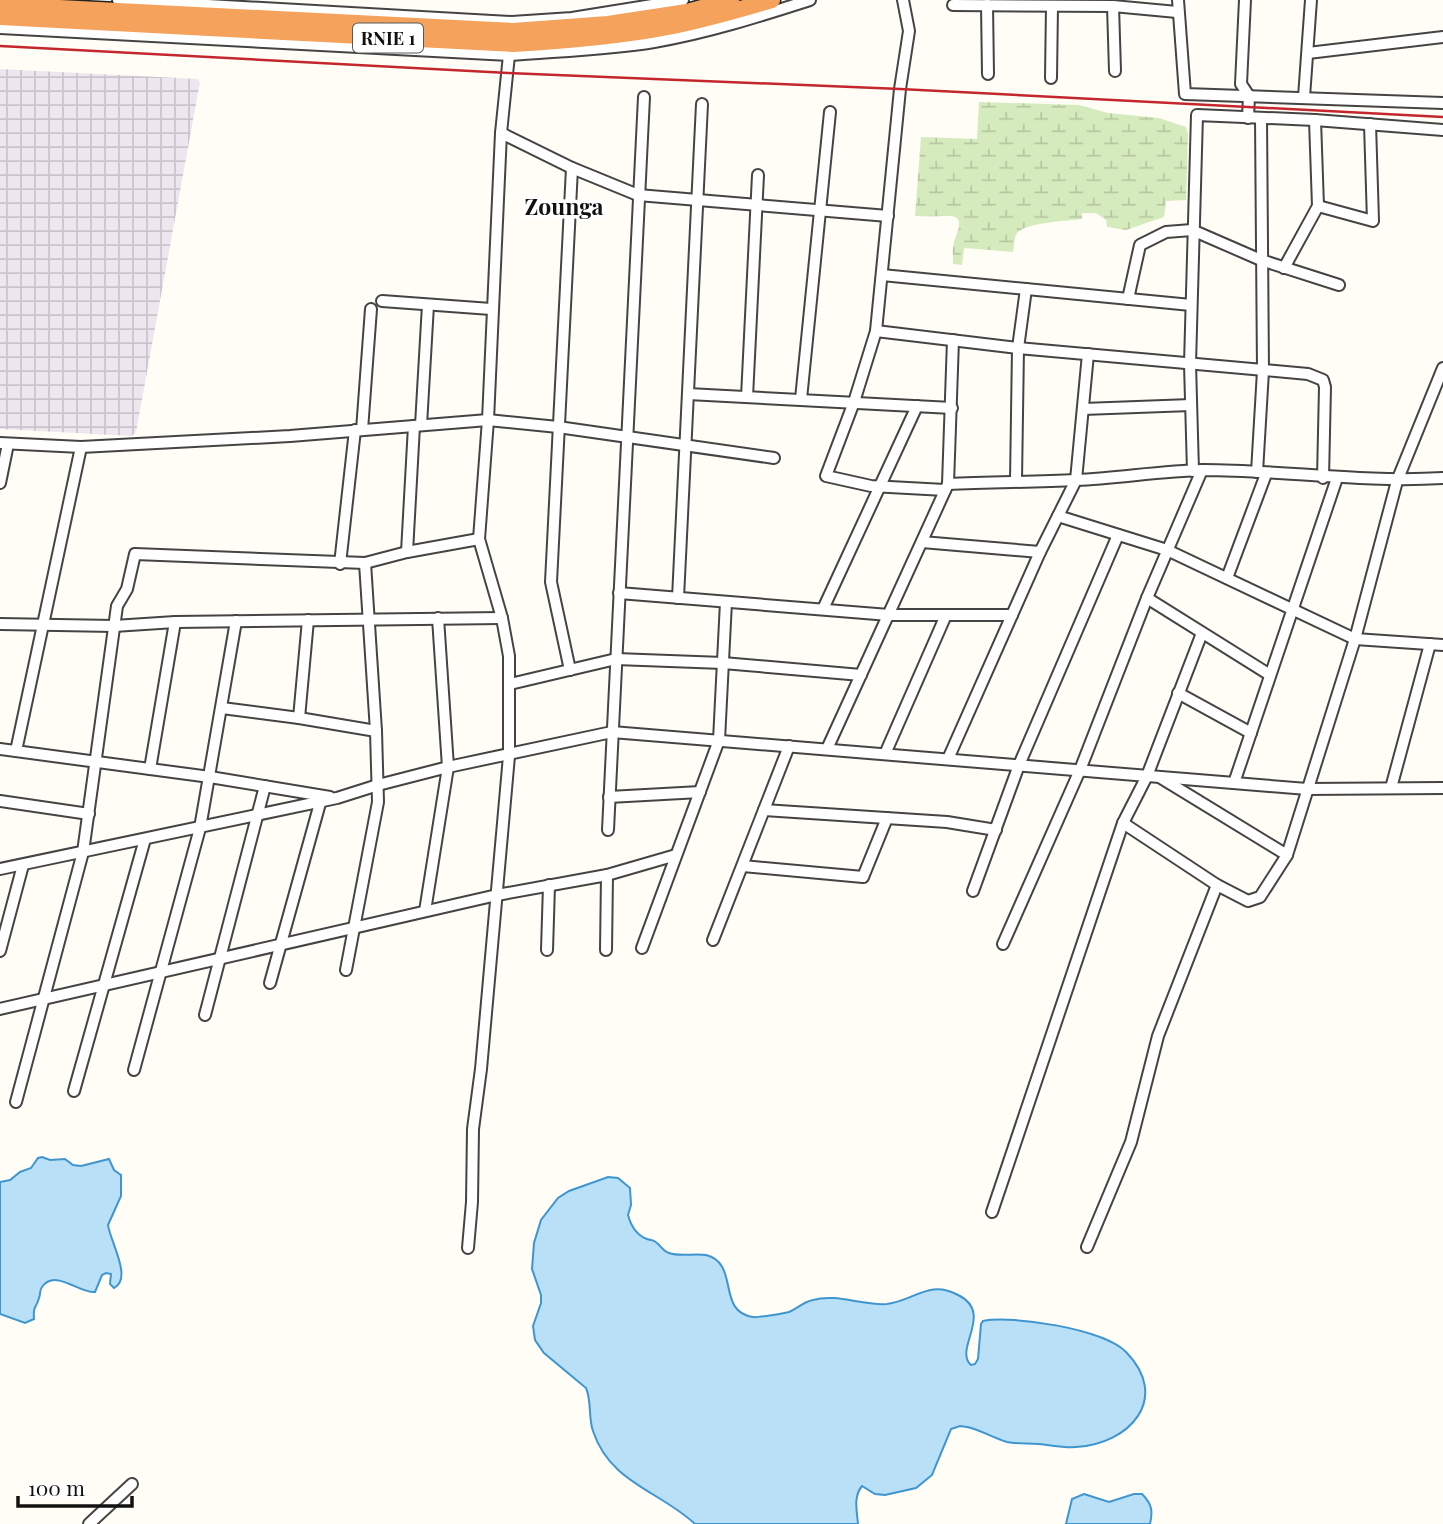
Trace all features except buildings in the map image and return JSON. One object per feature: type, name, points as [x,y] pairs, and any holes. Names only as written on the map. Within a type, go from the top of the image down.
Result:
[{"type":"highway","name":"RNIE 1","points":[[0,5],[513,31],[621,22],[687,12],[731,0]]},
{"type":"highway","name":"RNIE 1","points":[[0,17],[513,44],[636,33],[691,22],[772,0]]},
{"type":"street","points":[[118,0],[282,5],[512,22],[572,18],[683,0]]},
{"type":"street","points":[[0,27],[509,55],[655,42],[810,0]]},
{"type":"street","points":[[903,0],[909,31],[900,89],[876,331],[854,402],[826,475],[880,486],[947,487],[1016,480],[1076,480],[1198,471],[1397,481],[1443,478]]},
{"type":"street","points":[[1178,0],[1185,94],[1443,103]]},
{"type":"street","points":[[1245,0],[1241,84],[1249,96],[1248,118]]},
{"type":"street","points":[[1304,97],[1311,0]]},
{"type":"street","points":[[953,5],[1052,6],[1093,3],[1177,12]]},
{"type":"street","points":[[987,5],[988,74]]},
{"type":"street","points":[[1051,78],[1052,6]]},
{"type":"street","points":[[1113,6],[1115,71]]},
{"type":"street","points":[[1308,52],[1443,37]]},
{"type":"street","points":[[468,1248],[473,1129],[509,756],[509,656],[502,618],[479,539],[488,420],[501,133],[509,55]]},
{"type":"street","points":[[608,830],[644,97]]},
{"type":"street","points":[[678,598],[702,104]]},
{"type":"street","points":[[800,399],[830,112]]},
{"type":"street","points":[[1003,944],[1080,770],[1198,471],[1190,364],[1197,115],[1315,120],[1443,130]]},
{"type":"street","points":[[1227,578],[1262,473],[1261,118]]},
{"type":"street","points":[[1284,268],[1318,206],[1315,120]]},
{"type":"street","points":[[1318,206],[1373,221],[1370,124]]},
{"type":"street","points":[[501,133],[572,168],[638,195],[888,216]]},
{"type":"street","points":[[570,670],[551,582],[572,168]]},
{"type":"street","points":[[747,397],[758,175]]},
{"type":"street","points":[[1128,299],[1140,245],[1166,232],[1192,230],[1261,260],[1339,285]]},
{"type":"street","points":[[882,275],[1191,305]]},
{"type":"street","points":[[1016,480],[1018,348],[1026,289]]},
{"type":"street","points":[[382,301],[492,309]]},
{"type":"street","points":[[407,552],[428,304]]},
{"type":"street","points":[[340,564],[359,430],[371,309]]},
{"type":"street","points":[[876,331],[1018,348],[1308,374],[1323,380],[1325,387],[1323,478]]},
{"type":"street","points":[[827,749],[947,487],[953,340]]},
{"type":"street","points":[[948,759],[1040,552],[1076,480],[1087,354]]},
{"type":"street","points":[[1123,823],[1217,885],[1248,901],[1260,897],[1287,855],[1355,639],[1397,481],[1443,368]]},
{"type":"street","points":[[688,394],[952,408]]},
{"type":"street","points":[[1083,409],[1191,405]]},
{"type":"street","points":[[823,609],[916,406]]},
{"type":"street","points":[[0,483],[4,443],[81,447],[488,420],[558,427],[774,458]]},
{"type":"street","points":[[16,751],[81,447]]},
{"type":"street","points":[[1234,783],[1336,478]]},
{"type":"street","points":[[1058,516],[1167,550],[1355,639],[1443,645]]},
{"type":"street","points":[[973,891],[1019,765],[1118,535]]},
{"type":"street","points":[[16,1102],[83,852],[117,606],[127,589],[135,554],[365,564],[407,552],[479,539]]},
{"type":"street","points":[[922,541],[1040,552]]},
{"type":"street","points":[[346,970],[378,802],[365,564]]},
{"type":"street","points":[[620,593],[889,615],[1012,615]]},
{"type":"street","points":[[1147,598],[1270,675]]},
{"type":"street","points":[[642,948],[719,740],[726,601]]},
{"type":"street","points":[[885,754],[946,615]]},
{"type":"street","points":[[425,911],[448,767],[438,618]]},
{"type":"street","points":[[0,624],[114,626],[175,622],[502,618]]},
{"type":"street","points":[[299,718],[308,620]]},
{"type":"street","points":[[134,1070],[200,828],[236,621]]},
{"type":"street","points":[[150,769],[175,622]]},
{"type":"street","points":[[992,1212],[1123,823],[1153,776],[1178,694],[1202,633]]},
{"type":"street","points":[[1391,788],[1430,643]]},
{"type":"street","points":[[510,684],[616,659],[723,663],[861,675]]},
{"type":"street","points":[[1178,694],[1251,733]]},
{"type":"street","points":[[222,708],[376,731]]},
{"type":"street","points":[[0,869],[200,828],[322,799],[337,798],[448,767],[612,732],[1307,789],[1443,788]]},
{"type":"street","points":[[713,940],[789,746]]},
{"type":"street","points":[[0,749],[210,777],[322,799]]},
{"type":"street","points":[[1153,776],[1287,855]]},
{"type":"street","points":[[205,1015],[265,786]]},
{"type":"street","points":[[609,797],[700,792]]},
{"type":"street","points":[[270,983],[322,799]]},
{"type":"street","points":[[0,801],[89,814]]},
{"type":"street","points":[[764,810],[947,822],[996,830]]},
{"type":"street","points":[[743,866],[863,877],[887,818]]},
{"type":"street","points":[[74,1091],[145,839]]},
{"type":"street","points":[[0,1009],[497,895],[607,875],[676,855]]},
{"type":"street","points":[[0,951],[23,865]]},
{"type":"street","points":[[606,950],[607,875]]},
{"type":"street","points":[[547,950],[549,885]]},
{"type":"street","points":[[1087,1247],[1132,1142],[1158,1036],[1217,885]]},
{"type":"street","points":[[89,1524],[132,1484]]},
{"type":"shaded area","points":[[0,69],[197,79],[200,82],[136,432],[132,436],[0,429]]},
{"type":"green space","points":[[979,102],[1079,105],[1108,113],[1159,118],[1186,127],[1186,200],[1166,201],[1164,217],[1126,230],[1107,227],[1106,220],[1096,213],[1082,213],[1082,219],[1027,227],[1016,235],[1013,252],[964,248],[962,265],[953,264],[958,219],[949,216],[915,216],[921,137],[977,139]]},
{"type":"water","points":[[38,1158],[50,1160],[65,1159],[73,1165],[81,1166],[109,1159],[114,1170],[121,1175],[121,1196],[108,1225],[119,1259],[121,1277],[114,1288],[110,1284],[111,1274],[102,1275],[95,1292],[61,1281],[47,1282],[42,1287],[34,1309],[34,1319],[25,1323],[0,1314],[0,1182],[10,1180],[31,1168]]},
{"type":"water","points":[[608,1177],[618,1178],[630,1188],[631,1205],[628,1215],[637,1233],[669,1253],[706,1255],[716,1260],[722,1267],[735,1306],[742,1313],[756,1317],[789,1312],[809,1301],[822,1298],[887,1304],[930,1290],[948,1291],[968,1303],[973,1311],[974,1321],[967,1350],[971,1365],[978,1359],[983,1321],[1036,1322],[1099,1337],[1126,1352],[1139,1369],[1145,1386],[1144,1401],[1138,1416],[1127,1428],[1113,1437],[1076,1447],[1011,1443],[967,1427],[951,1429],[932,1475],[916,1488],[885,1495],[875,1494],[862,1486],[857,1499],[858,1524],[695,1524],[637,1485],[611,1463],[593,1431],[586,1388],[544,1353],[535,1340],[533,1326],[541,1295],[532,1269],[534,1243],[541,1220],[558,1198],[569,1191]]},
{"type":"water","points":[[1084,1494],[1109,1502],[1142,1494],[1151,1508],[1150,1524],[1066,1524],[1072,1499]]},
{"type":"railway","points":[[0,46],[1443,117]]},
{"type":"district","name":"Zounga","points":[[564,205]]}]
